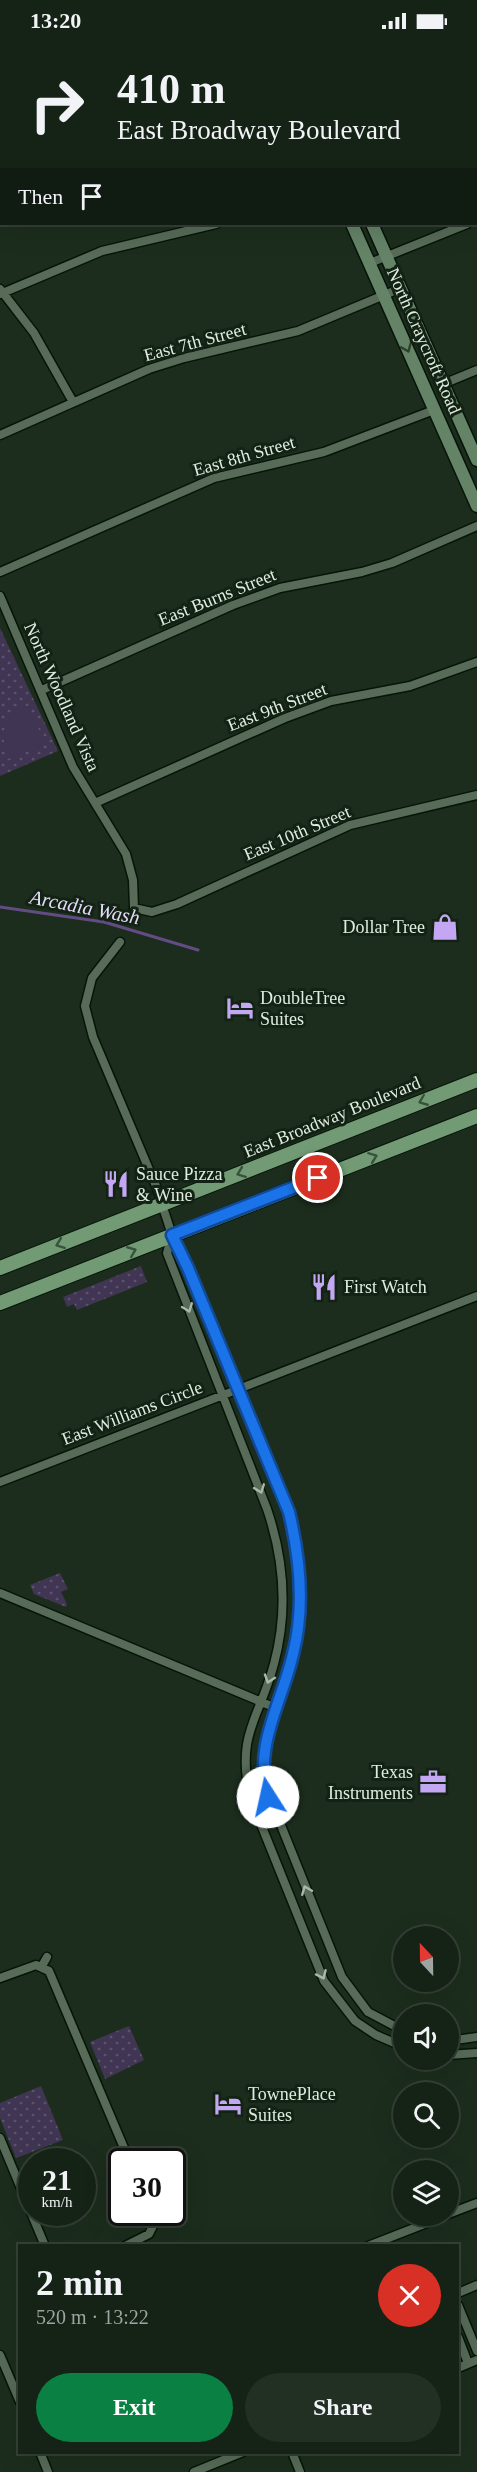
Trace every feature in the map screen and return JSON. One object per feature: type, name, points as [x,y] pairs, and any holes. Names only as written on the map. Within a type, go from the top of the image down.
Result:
[{"type":"main road","name":"North Craycroft Road","points":[[352,225],[477,506]]},
{"type":"main road","name":"North Craycroft Road","points":[[372,225],[477,460]]},
{"type":"main road","name":"East Broadway Boulevard","points":[[0,1268],[477,1080]]},
{"type":"main road","points":[[0,1303],[477,1116]]},
{"type":"street","points":[[73,402],[34,333],[1,292],[102,251],[212,225]]},
{"type":"street","points":[[370,263],[465,225]]},
{"type":"street","name":"East 7th Street","points":[[0,435],[149,369],[184,358],[298,331],[401,288]]},
{"type":"street","points":[[443,384],[477,370]]},
{"type":"street","name":"East 8th Street","points":[[0,572],[214,478],[324,452],[434,410]]},
{"type":"street","name":"East Burns Street","points":[[42,690],[233,605],[280,588],[362,572],[393,563],[477,526]]},
{"type":"street","name":"North Woodland Vista","points":[[0,596],[73,767],[126,854],[133,880],[134,908]]},
{"type":"street","name":"East 9th Street","points":[[96,803],[285,718],[331,701],[410,686],[477,662]]},
{"type":"street","name":"East 10th Street","points":[[134,908],[152,912],[177,904],[351,825],[477,795]]},
{"type":"street","points":[[120,942],[92,978],[85,1006],[93,1037],[162,1204],[172,1235],[289,1512],[299,1574],[298,1633],[264,1748],[264,1783],[342,1977],[368,2012],[393,2025]]},
{"type":"street","points":[[172,1235],[167,1253],[267,1509],[281,1569],[280,1639],[260,1703],[251,1723],[245,1755],[250,1797],[324,1981],[355,2021],[393,2043]]},
{"type":"street","name":"East Williams Circle","points":[[0,1482],[477,1296]]},
{"type":"street","points":[[0,1593],[276,1708]]},
{"type":"street","points":[[42,1966],[47,1957]]},
{"type":"street","points":[[0,1978],[32,1965],[42,1966],[49,1971],[124,2148]]},
{"type":"street","points":[[459,2039],[477,2037]]},
{"type":"street","points":[[459,2054],[477,2053]]},
{"type":"street","points":[[0,2138],[4,2158],[44,2244]]},
{"type":"street","points":[[459,2210],[477,2203]]},
{"type":"street","points":[[130,2244],[146,2237],[155,2229],[154,2226]]},
{"type":"street","points":[[373,2244],[419,2226]]},
{"type":"street","points":[[459,2293],[477,2286]]},
{"type":"street","points":[[459,2307],[477,2351]]},
{"type":"street","points":[[459,2340],[468,2363]]},
{"type":"street","points":[[0,2355],[4,2374],[16,2386]]},
{"type":"street","points":[[459,2367],[477,2360]]},
{"type":"street","points":[[41,2454],[48,2472]]},
{"type":"street","points":[[194,2472],[238,2454]]},
{"type":"street","points":[[293,2454],[300,2472]]},
{"type":"shaded area","points":[[0,628],[58,751],[0,776]]},
{"type":"shaded area","points":[[28,706],[43,738],[41,745],[8,759],[4,742],[5,726],[13,714]]},
{"type":"shaded area","points":[[141,1266],[147,1282],[77,1310],[74,1304],[67,1307],[63,1297]]},
{"type":"shaded area","points":[[60,1573],[68,1589],[61,1592],[67,1604],[66,1607],[34,1594],[30,1585]]},
{"type":"shaded area","points":[[129,2026],[144,2060],[105,2079],[90,2042]]},
{"type":"shaded area","points":[[41,2086],[63,2140],[42,2148],[18,2148],[18,2157],[16,2158],[0,2118],[0,2103]]},
{"type":"waterway","name":"Arcadia Wash","points":[[0,907],[104,922],[198,950]]},
{"type":"place","name":"Dollar Tree","points":[[445,927]]},
{"type":"place","name":"DoubleTree Suites","points":[[240,1008]]},
{"type":"place","name":"Sauce Pizza & Wine","points":[[116,1184]]},
{"type":"place","name":"First Watch","points":[[324,1287]]},
{"type":"place","name":"Texas Instruments","points":[[433,1782]]},
{"type":"place","name":"TownePlace Suites","points":[[228,2104]]},
{"type":"route","points":[[268,1797],[264,1783],[264,1748],[298,1633],[299,1576],[293,1527],[289,1512],[180,1248],[172,1235],[318,1178]]}]
